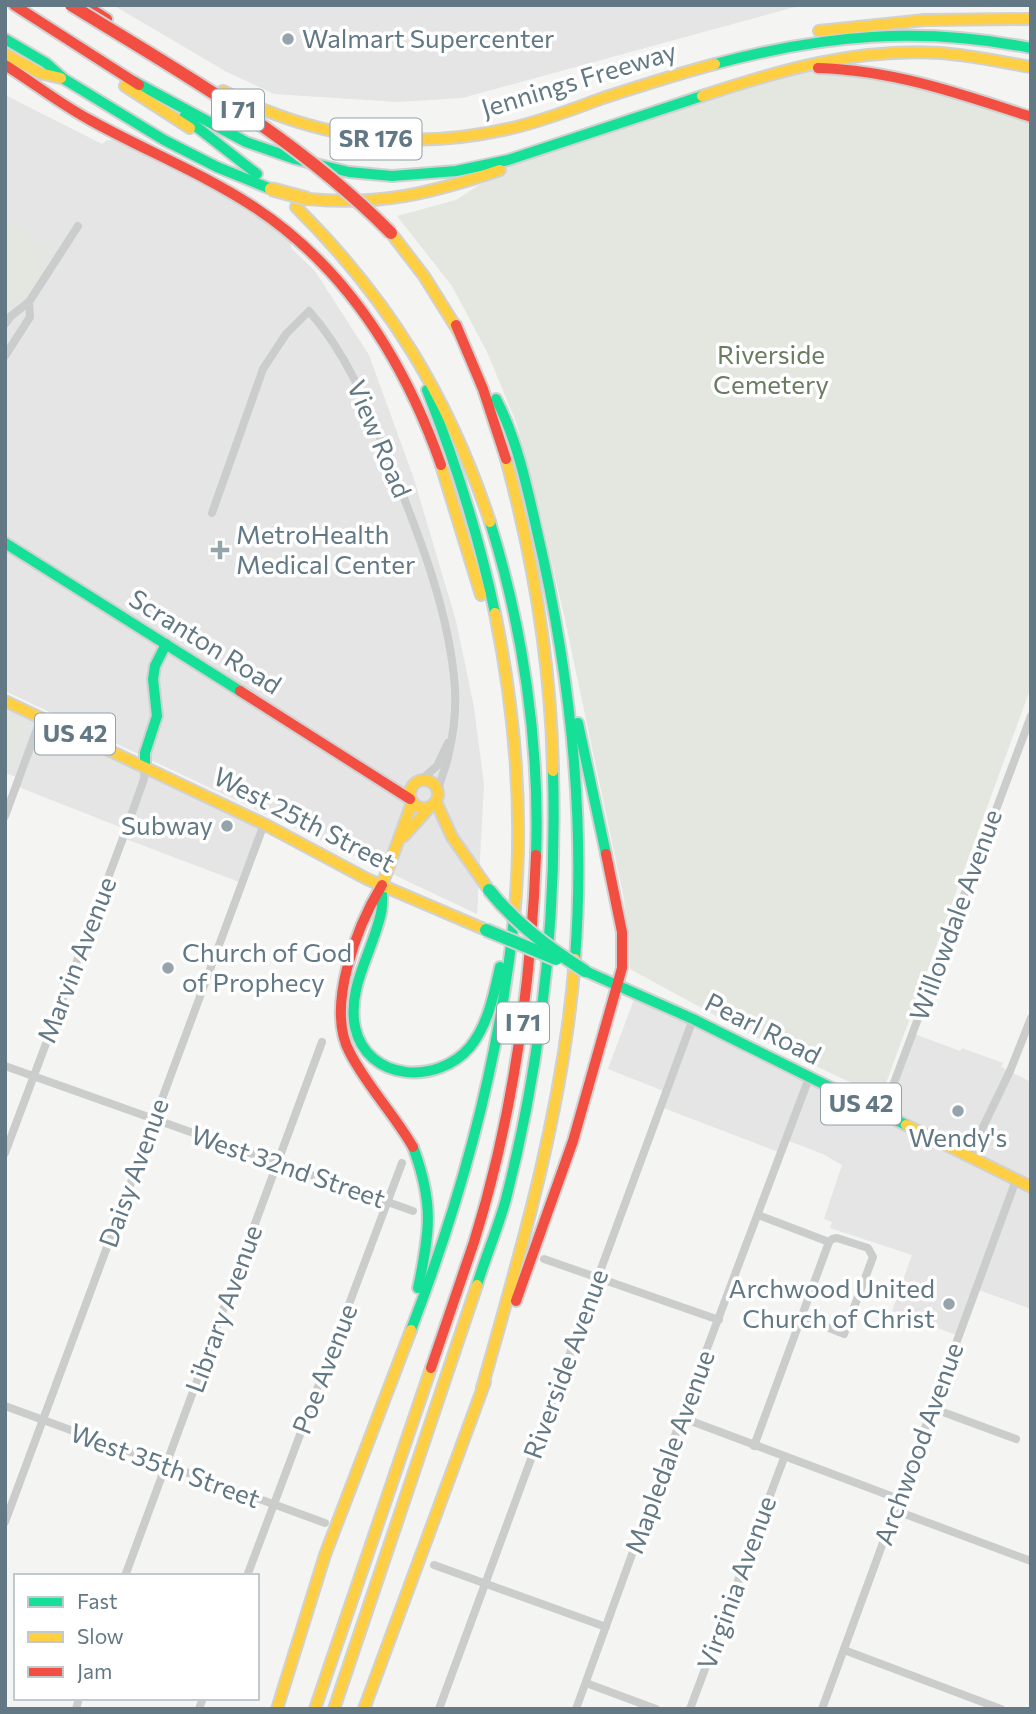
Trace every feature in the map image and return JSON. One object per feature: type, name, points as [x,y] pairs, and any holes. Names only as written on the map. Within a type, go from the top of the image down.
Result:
[{"type":"main road","name":"I 71","points":[[13,5],[133,81],[257,174]]},
{"type":"main road","name":"I 71","points":[[71,5],[281,138],[344,187],[391,233],[424,276],[456,326],[487,397],[504,450],[528,546],[540,617],[552,722],[556,848],[553,916],[538,1048],[505,1200],[334,1709]]},
{"type":"main road","name":"Jennings Freeway","points":[[85,5],[225,93],[258,110],[291,123],[354,137],[400,141],[432,140],[500,131],[691,70],[817,41],[886,33],[968,37],[1031,48]]},
{"type":"main road","points":[[5,11],[163,109],[205,139],[219,143]]},
{"type":"main road","points":[[691,70],[811,32],[868,23],[931,19],[1031,19]]},
{"type":"main road","points":[[5,39],[46,63],[64,79],[238,178],[308,199],[359,203],[413,197],[481,176],[553,148]]},
{"type":"main road","name":"Jennings Freeway","points":[[133,81],[246,142],[295,159],[349,172],[392,176],[456,171],[508,160],[538,149],[553,148],[765,75],[835,58],[909,52],[979,57],[1031,67]]},
{"type":"main road","points":[[5,54],[40,73],[64,79]]},
{"type":"main road","points":[[5,65],[81,115],[222,188],[267,216],[323,262],[367,317],[387,348],[431,440],[459,519],[484,603],[515,764]]},
{"type":"main road","points":[[789,69],[839,68],[879,72],[926,83],[1031,117]]},
{"type":"main road","name":"I 71","points":[[296,207],[360,274],[401,331],[443,403],[465,451],[505,575],[525,674],[534,751],[538,834],[528,988],[516,1067],[487,1198],[315,1709]]},
{"type":"main road","points":[[364,1709],[573,1141],[622,966],[622,932],[533,510],[507,422],[456,326]]},
{"type":"main road","points":[[277,1709],[300,1624],[446,1233],[486,1092],[509,969],[516,899],[518,836],[515,764],[509,686],[503,651],[479,546],[441,423],[401,331]]},
{"type":"main road","name":"Scranton Road","points":[[5,542],[381,779],[411,801]]},
{"type":"main road","points":[[145,766],[145,753],[158,716],[153,679],[155,666],[166,644]]},
{"type":"main road","points":[[482,1388],[524,1238],[551,1122],[564,1047],[576,948],[579,822],[561,644]]},
{"type":"main road","name":"West 25th Street","points":[[5,701],[264,824],[365,878],[592,974]]},
{"type":"main road","name":"Scranton Road","points":[[381,779],[419,781]]},
{"type":"main road","points":[[380,1408],[421,1280],[429,1218],[424,1178],[413,1146],[349,1052],[340,1026],[340,1001],[368,908],[382,885],[400,841],[411,801],[410,789],[419,781],[430,781],[434,801],[458,849],[505,911],[525,931],[592,974]]},
{"type":"main road","points":[[411,801],[420,808],[434,801]]},
{"type":"main road","points":[[400,841],[434,801]]},
{"type":"main road","points":[[382,885],[381,912],[354,1003],[356,1031],[371,1058],[412,1075],[426,1074],[456,1061],[470,1048],[486,1020],[496,987],[509,921],[518,836]]},
{"type":"main road","name":"Pearl Road","points":[[592,974],[693,1019],[1031,1187]]},
{"type":"street","points":[[5,324],[29,302],[78,226]]},
{"type":"street","points":[[5,356],[30,317],[29,302]]},
{"type":"street","name":"View Road","points":[[212,513],[263,369],[286,334],[309,311],[327,332],[356,379],[424,548],[445,630],[455,686],[455,716],[450,751],[434,801]]},
{"type":"street","name":"Willowdale Avenue","points":[[882,1115],[1028,734],[1031,716]]},
{"type":"street","points":[[5,816],[41,718]]},
{"type":"street","name":"View Road","points":[[419,781],[437,766],[450,740]]},
{"type":"street","name":"Marvin Avenue","points":[[5,1153],[123,838],[144,779],[145,766]]},
{"type":"street","name":"Daisy Avenue","points":[[5,1522],[264,824]]},
{"type":"street","points":[[969,1156],[1010,1071],[1031,1018]]},
{"type":"street","name":"Riverside Avenue","points":[[439,1709],[693,1019]]},
{"type":"street","name":"Library Avenue","points":[[126,1574],[322,1042]]},
{"type":"street","name":"West 32nd Street","points":[[5,1066],[413,1211]]},
{"type":"street","name":"Mapledale Avenue","points":[[576,1709],[809,1078]]},
{"type":"street","name":"Poe Avenue","points":[[248,1574],[402,1163]]},
{"type":"street","name":"Archwood Avenue","points":[[822,1709],[1016,1180]]},
{"type":"street","points":[[758,1215],[829,1242]]},
{"type":"street","points":[[754,1446],[829,1242],[837,1238],[868,1248],[873,1257],[844,1334],[802,1317]]},
{"type":"street","points":[[544,1259],[719,1320]]},
{"type":"street","name":"West 35th Street","points":[[5,1406],[325,1523]]},
{"type":"street","points":[[932,1408],[1016,1439]]},
{"type":"street","points":[[683,1418],[899,1499]]},
{"type":"street","name":"Virginia Avenue","points":[[690,1709],[784,1458]]},
{"type":"street","points":[[894,1510],[1031,1561]]},
{"type":"street","points":[[434,1565],[606,1627]]},
{"type":"street","points":[[844,1650],[1001,1709]]},
{"type":"street","points":[[586,1683],[656,1709]]},
{"type":"shaded area","points":[[113,5],[802,5],[462,98],[398,102],[274,94],[225,71]]},
{"type":"shaded area","name":"MetroHealth Medical Center","points":[[5,95],[102,144],[107,140],[115,140],[252,212],[291,242],[291,248],[315,271],[369,355],[414,479],[456,621],[474,707],[484,785],[477,914],[5,691]]},
{"type":"shaded area","points":[[5,701],[264,824],[242,883],[123,838],[125,829],[16,786],[19,778],[5,773]]},
{"type":"shaded area","points":[[636,994],[882,1114],[912,1033],[1003,1063],[1001,1067],[1031,1082],[1031,1309],[976,1289],[959,1336],[892,1311],[912,1255],[830,1228],[832,1222],[824,1219],[842,1165],[823,1154],[786,1140],[781,1153],[661,1107],[666,1092],[608,1069]]},
{"type":"green space","name":"Riverside Cemetery","points":[[839,68],[1031,117],[1031,687],[881,1097],[751,1035],[630,969],[624,899],[565,620],[516,422],[487,352],[452,286],[397,216],[456,200],[506,167],[765,75]]},
{"type":"green space","points":[[5,221],[54,250],[34,283],[5,312]]},
{"type":"green space","points":[[5,713],[28,724],[11,770],[5,768]]},
{"type":"traffic: fast","points":[[715,64],[794,46],[872,37],[950,37],[1031,48]]},
{"type":"traffic: fast","points":[[5,39],[46,63],[64,79],[164,140],[217,167],[271,189]]},
{"type":"traffic: fast","points":[[133,81],[246,142],[295,159],[349,172],[392,176],[456,171],[508,160],[702,96]]},
{"type":"traffic: fast","points":[[184,117],[257,174]]},
{"type":"traffic: fast","points":[[427,390],[466,500],[495,613]]},
{"type":"traffic: fast","points":[[496,399],[516,447],[529,497],[549,584],[566,690],[577,797],[578,905],[575,959]]},
{"type":"traffic: fast","points":[[490,522],[512,603],[527,687],[535,771],[536,855]]},
{"type":"traffic: fast","points":[[5,543],[240,691]]},
{"type":"traffic: fast","points":[[145,766],[145,753],[157,716],[153,679],[155,666],[166,644]]},
{"type":"traffic: fast","points":[[578,723],[606,854]]},
{"type":"traffic: fast","points":[[477,1285],[506,1199],[519,1146],[538,1040],[549,933],[554,825],[553,771]]},
{"type":"traffic: fast","points":[[382,886],[381,913],[358,983],[353,1012],[362,1045],[374,1059],[388,1068],[405,1072],[440,1068],[456,1059],[470,1047],[481,1029],[500,967]]},
{"type":"traffic: fast","points":[[489,890],[510,914],[534,935],[585,971]]},
{"type":"traffic: fast","points":[[411,1330],[447,1229],[489,1076],[508,971],[514,918]]},
{"type":"traffic: fast","points":[[486,930],[556,959]]},
{"type":"traffic: fast","points":[[585,971],[693,1019],[906,1125]]},
{"type":"traffic: fast","points":[[413,1147],[424,1185],[428,1217],[418,1288]]},
{"type":"traffic: slow","points":[[819,31],[925,20],[1031,19]]},
{"type":"traffic: slow","points":[[702,96],[819,63],[879,54],[940,53],[1031,67]]},
{"type":"traffic: slow","points":[[5,54],[40,73],[61,78]]},
{"type":"traffic: slow","points":[[223,91],[258,107],[328,130],[364,136],[436,139],[524,125],[715,64]]},
{"type":"traffic: slow","points":[[125,86],[190,128]]},
{"type":"traffic: slow","points":[[308,199],[359,201],[406,196],[500,170]]},
{"type":"traffic: slow","points":[[271,189],[308,199]]},
{"type":"traffic: slow","points":[[296,207],[360,278],[412,352],[455,433],[490,522]]},
{"type":"traffic: slow","points":[[391,233],[424,276],[459,332]]},
{"type":"traffic: slow","points":[[506,459],[533,575],[545,653],[553,771]]},
{"type":"traffic: slow","points":[[441,465],[481,595]]},
{"type":"traffic: slow","points":[[495,613],[508,688],[516,765],[518,842],[514,918]]},
{"type":"traffic: slow","points":[[5,701],[264,824],[367,879],[486,930]]},
{"type":"traffic: slow","points":[[424,780],[434,784],[438,794],[434,804],[424,808],[414,804],[410,794],[414,784],[424,780]]},
{"type":"traffic: slow","points":[[436,802],[452,837],[489,890]]},
{"type":"traffic: slow","points":[[382,885],[412,803]]},
{"type":"traffic: slow","points":[[404,836],[429,808]]},
{"type":"traffic: slow","points":[[482,1388],[526,1229],[551,1122],[575,959]]},
{"type":"traffic: slow","points":[[906,1125],[1031,1187]]},
{"type":"traffic: slow","points":[[334,1709],[477,1285]]},
{"type":"traffic: slow","points":[[277,1709],[325,1555],[411,1330]]},
{"type":"traffic: slow","points":[[315,1709],[431,1368]]},
{"type":"traffic: slow","points":[[364,1709],[485,1382]]},
{"type":"traffic: jam","points":[[14,5],[139,85]]},
{"type":"traffic: jam","points":[[71,5],[238,109],[278,137],[317,166],[391,233]]},
{"type":"traffic: jam","points":[[85,5],[107,19]]},
{"type":"traffic: jam","points":[[5,65],[79,114],[234,195],[287,231],[345,289],[369,321],[410,390],[441,465]]},
{"type":"traffic: jam","points":[[818,68],[900,78],[1031,117]]},
{"type":"traffic: jam","points":[[456,325],[483,389],[506,459]]},
{"type":"traffic: jam","points":[[240,691],[410,799]]},
{"type":"traffic: jam","points":[[516,1301],[573,1141],[622,968],[622,932],[606,854]]},
{"type":"traffic: jam","points":[[431,1368],[488,1195],[509,1099],[530,953],[536,855]]},
{"type":"traffic: jam","points":[[382,885],[363,922],[347,967],[341,1014],[343,1035],[357,1065],[413,1147]]},
{"type":"place","name":"Walmart Supercenter","points":[[288,39]]},
{"type":"place","name":"MetroHealth Medical Center","points":[[220,550]]},
{"type":"place","name":"Subway","points":[[227,826]]},
{"type":"place","name":"Church of God of Prophecy","points":[[168,968]]},
{"type":"place","name":"Wendy's","points":[[958,1111]]},
{"type":"place","name":"Archwood United Church of Christ","points":[[949,1304]]}]
